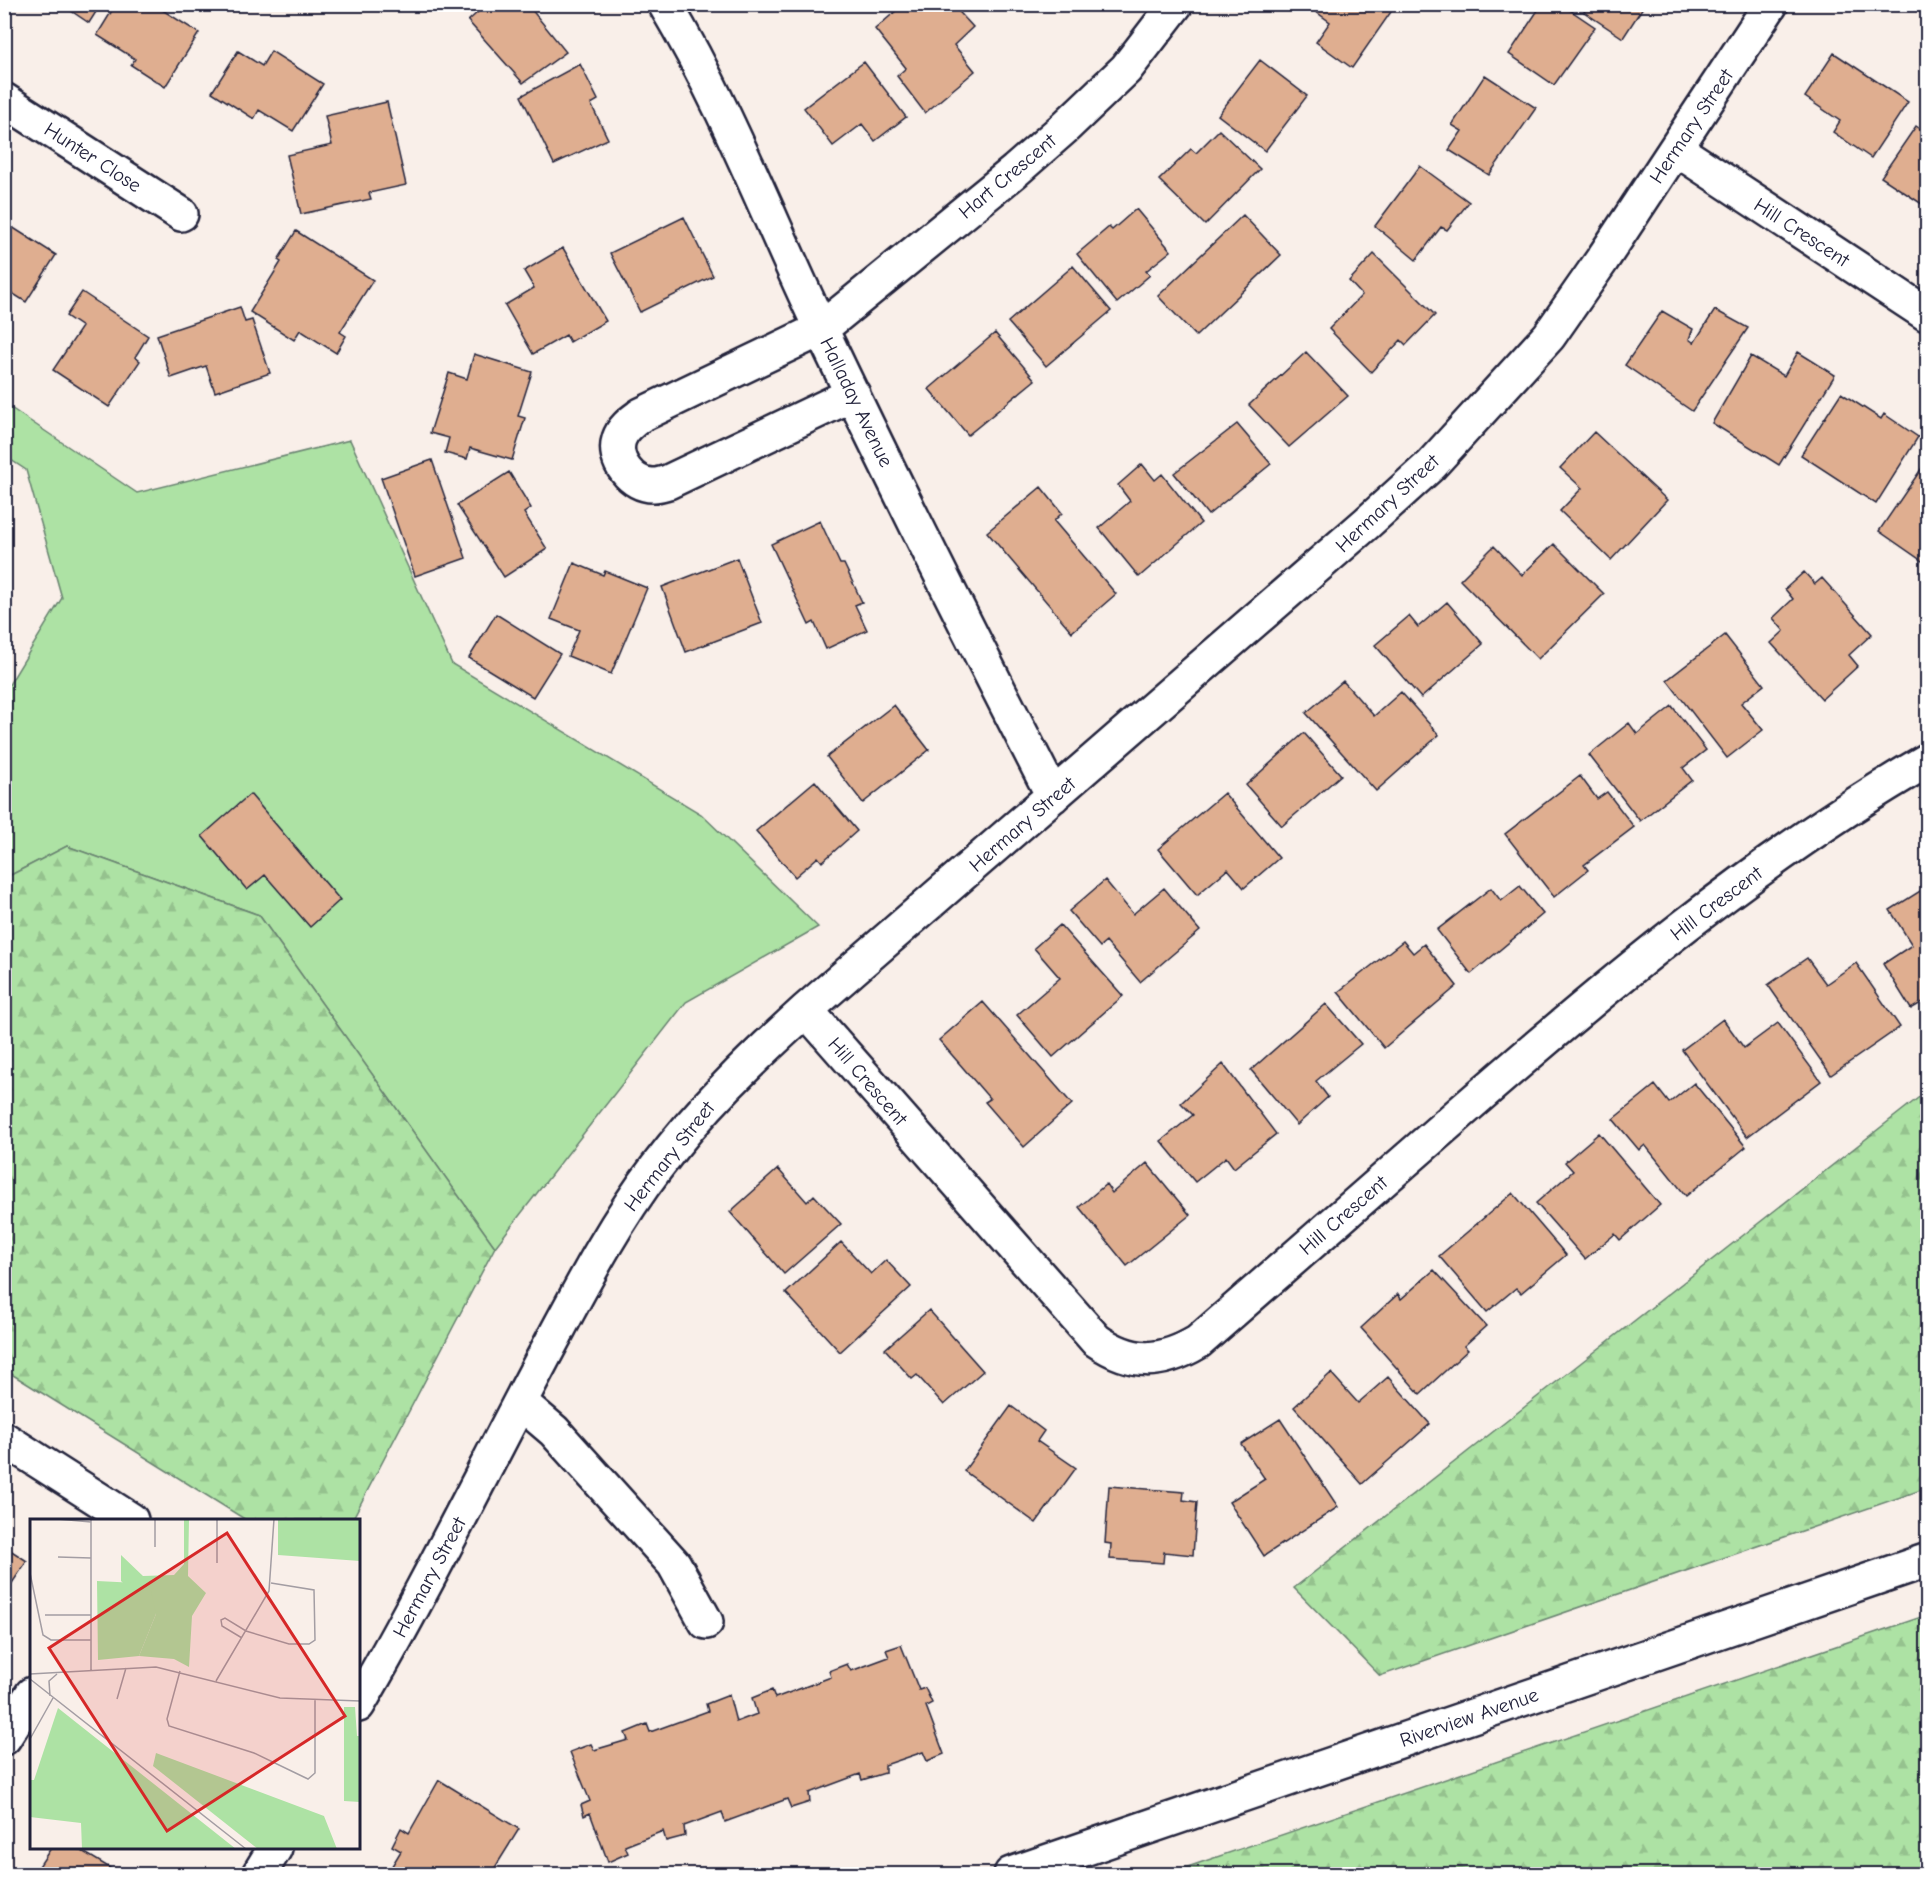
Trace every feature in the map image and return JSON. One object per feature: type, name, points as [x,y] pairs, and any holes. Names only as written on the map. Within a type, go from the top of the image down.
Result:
[{"type":"street","name":"Halladay Avenue","points":[[665,4],[717,99],[852,394],[1053,796]]},
{"type":"street","name":"Hart Crescent","points":[[852,394],[668,482],[654,485],[631,477],[622,465],[618,452],[619,439],[627,426],[642,415],[821,329],[1063,129],[1126,69],[1176,4]]},
{"type":"street","name":"Hermary Street","points":[[364,1684],[421,1594],[588,1275],[620,1221],[655,1169],[699,1114],[743,1067],[806,1010],[1431,465],[1549,336],[1771,4]]},
{"type":"street","name":"Hunter Close","points":[[4,100],[181,214]]},
{"type":"street","name":"Hill Crescent","points":[[1676,149],[1928,315]]},
{"type":"street","name":"Hill Crescent","points":[[806,1010],[1096,1340],[1112,1351],[1128,1356],[1147,1359],[1162,1358],[1180,1352],[1198,1342],[1552,1033],[1703,911],[1835,817],[1928,760]]},
{"type":"street","points":[[520,1402],[554,1431],[674,1564],[706,1622]]},
{"type":"street","points":[[4,1439],[128,1519]]},
{"type":"street","name":"Riverview Avenue","points":[[1011,1875],[1928,1560]]},
{"type":"street","points":[[4,1738],[30,1697]]},
{"type":"street","points":[[259,1875],[274,1849]]},
{"type":"green space","points":[[5,404],[137,493],[350,440],[452,664],[701,814],[818,927],[686,1002],[495,1247],[259,915],[67,846],[5,878],[4,693],[62,598],[26,470],[5,456]]},
{"type":"green space","points":[[67,846],[259,915],[495,1247],[353,1519],[244,1519],[5,1370],[5,878]]},
{"type":"green space","points":[[1927,1091],[1927,1488],[1380,1676],[1294,1588]]},
{"type":"green space","points":[[1927,1615],[1927,1874],[1167,1874]]},
{"type":"building","points":[[61,4],[101,4],[89,23]]},
{"type":"building","points":[[116,4],[153,4],[199,33],[165,87],[131,65],[135,59],[97,35]]},
{"type":"building","points":[[487,4],[527,4],[566,52],[523,83],[468,21]]},
{"type":"building","points":[[904,4],[952,4],[973,27],[954,45],[975,71],[925,113],[897,76],[906,68],[875,29]]},
{"type":"building","points":[[1305,4],[1386,4],[1393,9],[1352,68],[1316,42],[1330,22]]},
{"type":"building","points":[[1542,4],[1561,4],[1595,27],[1554,85],[1509,54]]},
{"type":"building","points":[[1588,4],[1645,4],[1623,38],[1584,12]]},
{"type":"building","points":[[238,51],[262,66],[271,51],[323,84],[293,131],[259,110],[254,119],[212,92]]},
{"type":"building","points":[[1834,53],[1908,102],[1871,158],[1833,132],[1840,121],[1805,97]]},
{"type":"building","points":[[1260,60],[1307,96],[1265,151],[1218,115]]},
{"type":"building","points":[[864,62],[906,117],[875,141],[862,124],[833,146],[804,108]]},
{"type":"building","points":[[580,64],[598,100],[591,104],[608,139],[554,164],[521,96]]},
{"type":"building","points":[[1485,75],[1536,108],[1489,175],[1449,150],[1462,131],[1452,125]]},
{"type":"building","points":[[387,102],[406,185],[369,193],[371,199],[301,214],[287,155],[332,145],[325,116]]},
{"type":"building","points":[[1916,126],[1928,134],[1928,208],[1881,177]]},
{"type":"building","points":[[1219,130],[1260,169],[1205,225],[1159,180],[1191,149],[1196,153]]},
{"type":"building","points":[[1420,166],[1469,202],[1447,230],[1441,227],[1416,260],[1375,226]]},
{"type":"building","points":[[1136,209],[1171,251],[1146,271],[1150,275],[1117,303],[1077,254],[1109,227],[1112,230]]},
{"type":"building","points":[[1243,215],[1281,255],[1196,336],[1158,296]]},
{"type":"building","points":[[684,217],[713,276],[640,312],[610,253]]},
{"type":"building","points":[[4,222],[56,255],[26,302],[4,288]]},
{"type":"building","points":[[296,231],[373,280],[340,332],[346,336],[336,353],[300,330],[294,340],[250,312],[281,262],[278,260]]},
{"type":"building","points":[[563,248],[606,321],[570,342],[566,335],[533,354],[505,305],[534,288],[524,271]]},
{"type":"building","points":[[1374,254],[1435,315],[1406,345],[1401,340],[1371,372],[1329,329],[1362,295],[1349,281]]},
{"type":"building","points":[[1073,266],[1111,311],[1046,366],[1008,322]]},
{"type":"building","points":[[82,292],[148,336],[135,357],[140,361],[109,407],[53,370],[82,327],[66,316]]},
{"type":"building","points":[[240,307],[245,322],[252,320],[270,373],[215,392],[206,366],[171,378],[157,335]]},
{"type":"building","points":[[1715,310],[1748,328],[1692,411],[1625,365],[1662,311],[1693,329],[1689,339],[1694,343]]},
{"type":"building","points":[[995,333],[1035,380],[968,435],[929,389]]},
{"type":"building","points":[[1306,352],[1348,396],[1289,447],[1249,405]]},
{"type":"building","points":[[1798,352],[1835,375],[1779,465],[1712,423],[1751,356],[1784,376]]},
{"type":"building","points":[[474,354],[532,372],[518,416],[525,418],[512,460],[470,448],[467,459],[445,453],[449,438],[430,433],[449,373],[467,379]]},
{"type":"building","points":[[1841,393],[1881,419],[1884,414],[1918,437],[1876,504],[1801,455]]},
{"type":"building","points":[[1237,424],[1271,464],[1208,515],[1174,473]]},
{"type":"building","points":[[1594,432],[1667,500],[1611,560],[1560,511],[1582,488],[1560,468]]},
{"type":"building","points":[[1928,459],[1928,565],[1879,531]]},
{"type":"building","points":[[432,460],[466,558],[415,576],[381,478]]},
{"type":"building","points":[[1142,464],[1155,480],[1162,474],[1201,523],[1139,577],[1099,528],[1130,501],[1118,485]]},
{"type":"building","points":[[509,472],[531,508],[524,513],[547,549],[504,577],[457,505]]},
{"type":"building","points":[[1041,487],[1062,513],[1054,521],[1116,594],[1072,632],[987,532]]},
{"type":"building","points":[[820,521],[840,564],[844,564],[862,602],[855,605],[867,630],[826,649],[814,622],[809,625],[771,544]]},
{"type":"building","points":[[1554,544],[1604,594],[1538,659],[1460,580],[1494,546],[1522,575]]},
{"type":"building","points":[[737,558],[762,623],[686,652],[662,587]]},
{"type":"building","points":[[574,563],[603,575],[605,571],[647,588],[611,674],[568,656],[579,630],[551,619]]},
{"type":"building","points":[[1804,572],[1815,584],[1822,578],[1872,634],[1849,655],[1858,666],[1822,699],[1771,643],[1784,631],[1773,618],[1793,599],[1785,589]]},
{"type":"building","points":[[1447,602],[1483,644],[1421,698],[1375,645],[1409,616],[1418,627]]},
{"type":"building","points":[[496,614],[560,654],[533,697],[469,658]]},
{"type":"building","points":[[1725,635],[1764,685],[1741,703],[1763,730],[1727,758],[1667,680]]},
{"type":"building","points":[[1343,681],[1374,716],[1401,692],[1439,735],[1376,791],[1306,713]]},
{"type":"building","points":[[894,705],[929,750],[863,803],[827,757]]},
{"type":"building","points":[[1672,706],[1706,750],[1683,768],[1692,780],[1640,821],[1589,755],[1629,723],[1637,734]]},
{"type":"building","points":[[1304,733],[1341,775],[1282,826],[1246,785]]},
{"type":"building","points":[[1580,776],[1597,799],[1607,792],[1634,827],[1584,865],[1588,870],[1554,897],[1505,834]]},
{"type":"building","points":[[815,781],[857,831],[822,862],[818,857],[795,877],[756,831]]},
{"type":"building","points":[[1224,793],[1279,858],[1244,888],[1228,869],[1197,895],[1158,849]]},
{"type":"building","points":[[250,794],[340,900],[310,927],[265,875],[247,890],[202,836]]},
{"type":"building","points":[[1105,880],[1133,914],[1164,888],[1200,931],[1140,982],[1106,942],[1100,947],[1069,911]]},
{"type":"building","points":[[1520,886],[1543,914],[1471,974],[1437,930],[1491,888],[1501,901]]},
{"type":"building","points":[[1928,886],[1928,999],[1911,1009],[1883,964],[1912,945],[1890,910]]},
{"type":"building","points":[[1060,925],[1123,996],[1053,1057],[1017,1015],[1060,978],[1034,948]]},
{"type":"building","points":[[1403,941],[1413,953],[1424,944],[1457,986],[1384,1048],[1338,992]]},
{"type":"building","points":[[1807,958],[1826,984],[1856,963],[1900,1027],[1831,1075],[1768,985]]},
{"type":"building","points":[[983,1002],[1072,1104],[1024,1147],[985,1102],[990,1099],[939,1040]]},
{"type":"building","points":[[1326,1004],[1361,1044],[1316,1081],[1328,1097],[1297,1125],[1251,1070]]},
{"type":"building","points":[[1723,1019],[1744,1048],[1778,1023],[1821,1081],[1747,1137],[1682,1050]]},
{"type":"building","points":[[1223,1064],[1276,1134],[1234,1168],[1226,1157],[1195,1182],[1161,1141],[1193,1115],[1181,1103]]},
{"type":"building","points":[[1694,1083],[1746,1147],[1686,1196],[1645,1145],[1639,1150],[1613,1119],[1655,1085],[1669,1103]]},
{"type":"building","points":[[1599,1133],[1660,1205],[1620,1240],[1615,1234],[1585,1259],[1536,1203],[1573,1171],[1565,1162]]},
{"type":"building","points":[[1147,1163],[1190,1215],[1127,1266],[1079,1207],[1106,1184],[1112,1193]]},
{"type":"building","points":[[778,1169],[807,1202],[814,1195],[841,1224],[784,1274],[730,1212]]},
{"type":"building","points":[[1513,1193],[1566,1255],[1521,1293],[1516,1288],[1487,1312],[1439,1256]]},
{"type":"building","points":[[841,1242],[871,1274],[886,1260],[911,1287],[840,1352],[786,1293]]},
{"type":"building","points":[[1434,1270],[1486,1326],[1464,1346],[1468,1350],[1420,1394],[1361,1328],[1398,1294],[1401,1299]]},
{"type":"building","points":[[929,1310],[983,1371],[944,1405],[917,1375],[912,1379],[885,1349]]},
{"type":"building","points":[[1331,1373],[1358,1403],[1388,1377],[1430,1424],[1362,1484],[1294,1407]]},
{"type":"building","points":[[1011,1406],[1044,1431],[1037,1441],[1076,1468],[1036,1523],[964,1471]]},
{"type":"building","points":[[1280,1419],[1338,1507],[1264,1556],[1229,1502],[1265,1479],[1241,1444]]},
{"type":"building","points":[[1109,1486],[1184,1492],[1183,1500],[1197,1502],[1193,1555],[1164,1552],[1163,1563],[1110,1559],[1111,1544],[1105,1543]]},
{"type":"building","points":[[4,1546],[27,1561],[4,1595]]},
{"type":"building","points":[[901,1645],[919,1690],[925,1688],[932,1703],[926,1706],[944,1754],[927,1761],[923,1752],[885,1765],[885,1773],[862,1780],[860,1774],[809,1793],[810,1802],[791,1808],[787,1799],[725,1822],[722,1812],[684,1826],[685,1836],[666,1841],[663,1831],[625,1846],[628,1853],[608,1862],[590,1813],[584,1816],[581,1805],[590,1801],[570,1752],[591,1744],[594,1750],[628,1740],[625,1733],[647,1724],[650,1732],[708,1711],[706,1704],[729,1695],[736,1722],[757,1714],[752,1698],[772,1690],[775,1698],[831,1677],[829,1671],[847,1664],[851,1671],[889,1657],[886,1650]]},
{"type":"building","points":[[439,1780],[519,1829],[491,1874],[387,1874],[401,1851],[392,1846],[401,1828],[409,1833]]},
{"type":"building","points":[[50,1849],[79,1849],[120,1874],[34,1874]]}]
